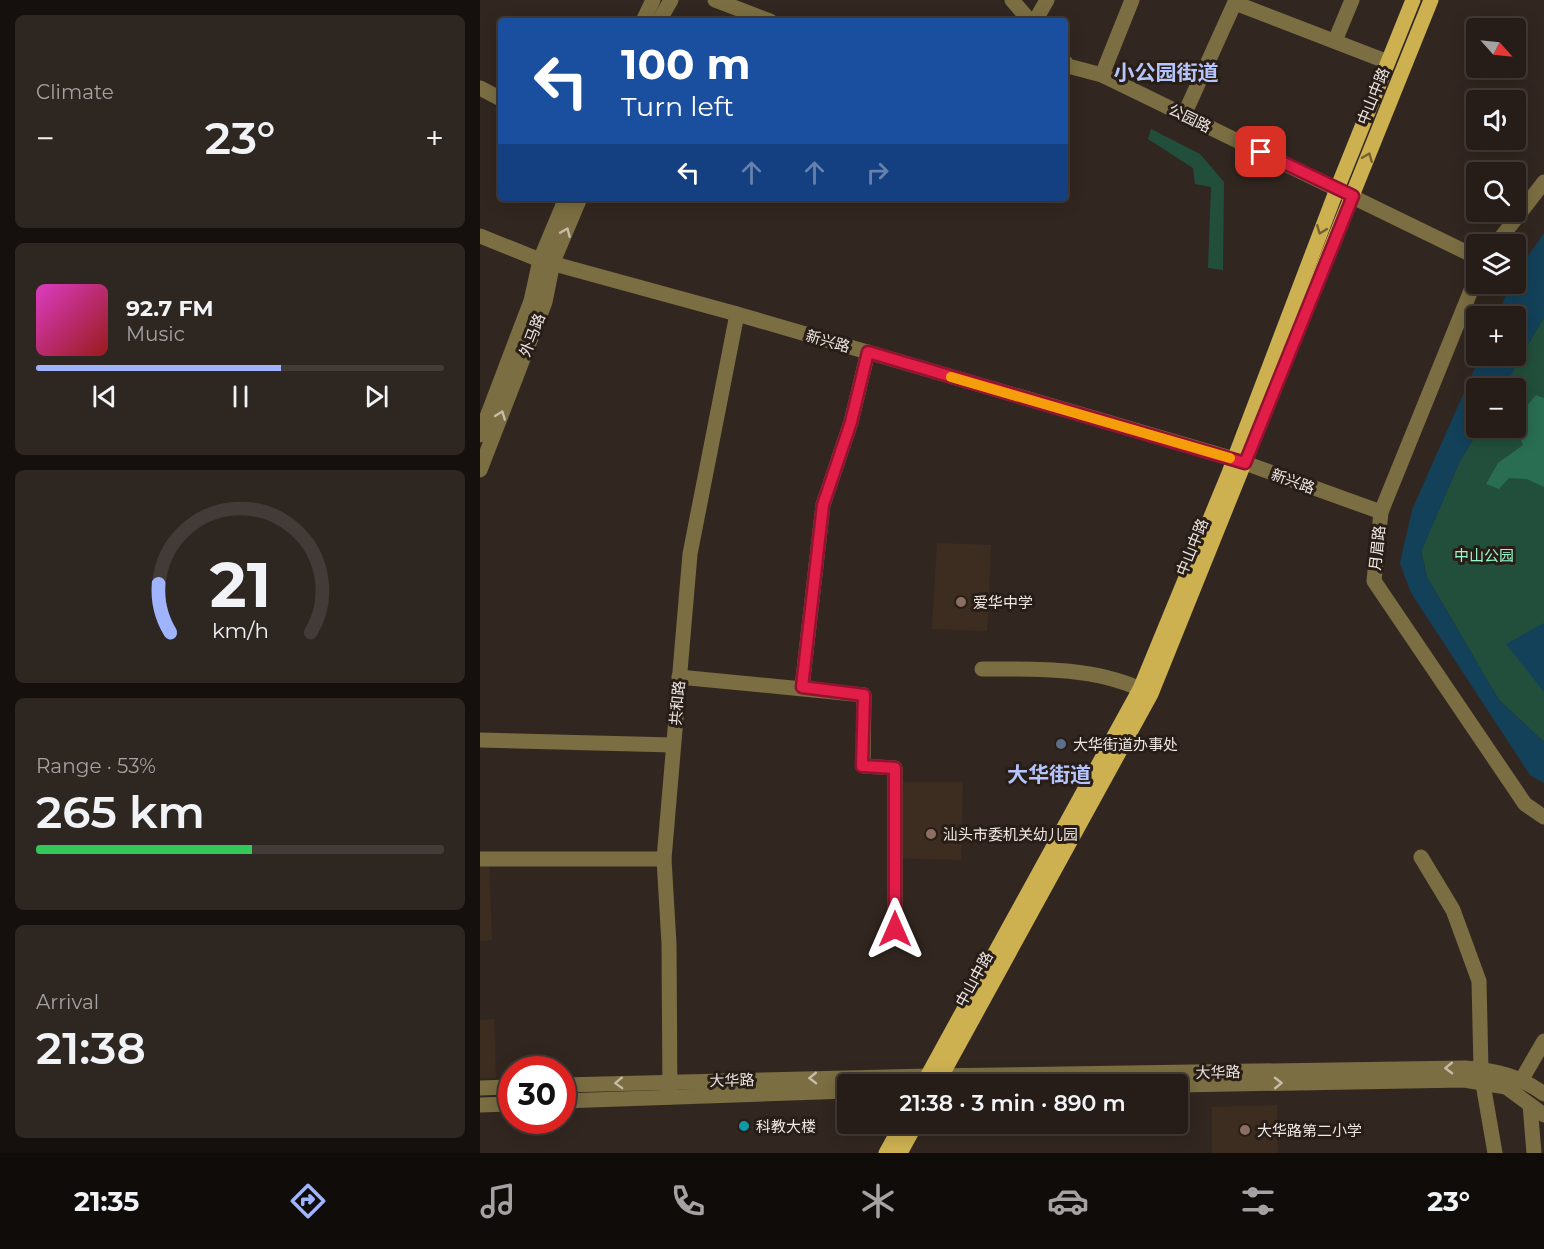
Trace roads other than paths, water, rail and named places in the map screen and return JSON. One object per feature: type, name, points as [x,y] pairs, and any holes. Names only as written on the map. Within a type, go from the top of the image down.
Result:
[{"type":"main road","name":"中山中路","points":[[936,1074],[1151,694],[1240,461],[1337,189],[1413,0]]},
{"type":"main road","name":"中山中路","points":[[936,1074],[1140,689],[1353,196],[1431,0]]},
{"type":"main road","points":[[886,1153],[896,1134]]},
{"type":"main road","points":[[900,1153],[910,1134]]},
{"type":"street","points":[[644,18],[653,0]]},
{"type":"street","points":[[661,18],[671,0]]},
{"type":"street","points":[[715,0],[763,18]]},
{"type":"street","points":[[1012,0],[1027,18]]},
{"type":"street","points":[[1037,18],[1047,0]]},
{"type":"street","points":[[1102,75],[1132,0]]},
{"type":"street","points":[[1335,41],[1352,0]]},
{"type":"street","points":[[1184,115],[1235,1],[1388,62]]},
{"type":"street","name":"公园路","points":[[1068,66],[1102,75],[1466,252]]},
{"type":"street","points":[[480,88],[498,97]]},
{"type":"street","points":[[1504,234],[1544,182]]},
{"type":"street","name":"外马路","points":[[480,435],[547,261],[565,201]]},
{"type":"street","name":"外马路","points":[[480,470],[545,302],[547,261],[578,201]]},
{"type":"street","name":"新兴路","points":[[480,236],[547,261],[738,314],[1240,461],[1381,512]]},
{"type":"street","name":"月眉路","points":[[1470,294],[1381,512],[1374,581],[1525,804],[1544,817]]},
{"type":"street","name":"共和路","points":[[670,1089],[669,944],[664,859],[673,745],[690,554],[738,314]]},
{"type":"street","points":[[802,687],[823,505],[851,422],[868,352]]},
{"type":"street","points":[[982,669],[1028,669],[1094,674],[1124,681],[1140,689]]},
{"type":"street","points":[[679,677],[802,687],[864,695],[862,766],[895,768],[895,929]]},
{"type":"street","points":[[480,740],[673,745]]},
{"type":"street","points":[[1421,857],[1453,910],[1479,981],[1482,1077],[1494,1153]]},
{"type":"street","points":[[480,859],[664,859]]},
{"type":"street","points":[[1522,1079],[1544,1041]]},
{"type":"street","name":"大华路","points":[[1188,1079],[1482,1077],[1522,1079],[1544,1094]]},
{"type":"street","name":"大华路","points":[[1188,1085],[1464,1080],[1482,1077],[1506,1087],[1544,1115]]},
{"type":"street","name":"大华路","points":[[576,1099],[670,1089],[837,1083]]},
{"type":"street","name":"大华路","points":[[576,1086],[837,1091]]},
{"type":"street","points":[[480,1088],[498,1087]]},
{"type":"street","points":[[480,1105],[498,1104]]},
{"type":"street","points":[[1530,1105],[1534,1153]]},
{"type":"water","points":[[1544,233],[1544,317],[1526,348],[1526,306],[1501,306],[1507,294],[1526,294],[1526,259]]},
{"type":"water","points":[[1476,366],[1516,366],[1509,378],[1470,378]]},
{"type":"water","points":[[1466,388],[1466,438],[1474,438],[1460,461],[1421,552],[1427,577],[1499,700],[1544,742],[1544,783],[1530,775],[1411,593],[1400,563],[1412,510]]},
{"type":"water","points":[[1544,623],[1544,692],[1506,644]]},
{"type":"place","name":"爱华中学","points":[[961,602]]},
{"type":"place","name":"大华街道办事处","points":[[1061,744]]},
{"type":"place","name":"汕头市委机关幼儿园","points":[[931,834]]},
{"type":"place","name":"科教大楼","points":[[744,1126]]},
{"type":"place","name":"大华路第二小学","points":[[1245,1130]]},
{"type":"district","name":"小公园街道","points":[[1166,72]]},
{"type":"district","name":"大华街道","points":[[1049,774]]},
{"type":"park label","name":"中山公园","points":[[1484,555]]}]
